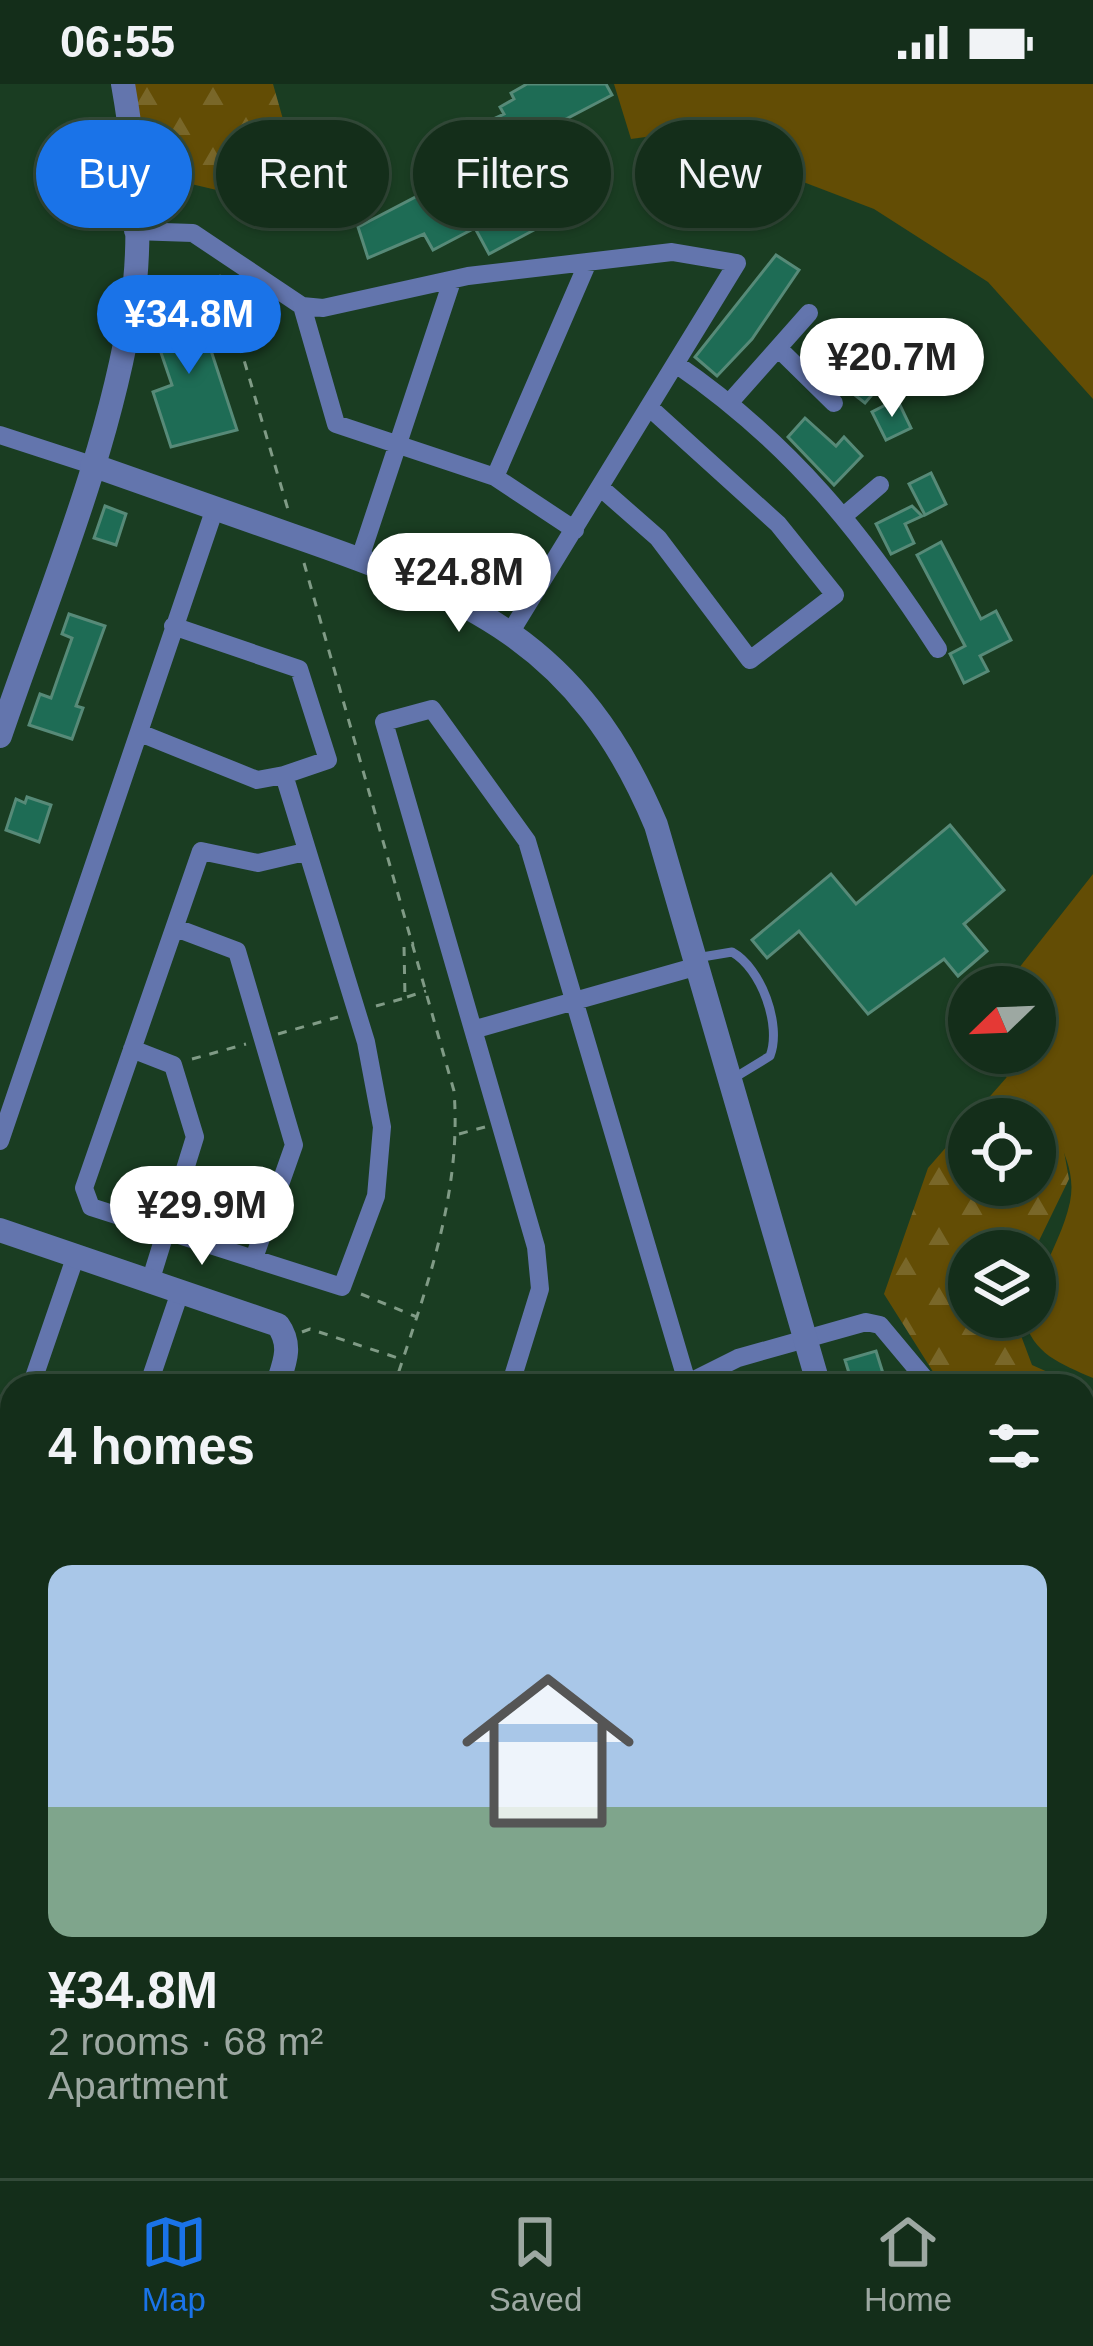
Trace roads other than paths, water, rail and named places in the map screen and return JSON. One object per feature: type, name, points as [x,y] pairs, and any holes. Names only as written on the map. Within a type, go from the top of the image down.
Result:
[{"type":"street","points":[[0,736],[92,465],[133,299],[123,84]]},
{"type":"street","points":[[133,231],[193,233],[302,306],[323,308],[452,281],[672,252],[737,263],[510,633]]},
{"type":"street","points":[[495,477],[588,262]]},
{"type":"street","points":[[360,558],[452,281]]},
{"type":"street","points":[[302,306],[336,424],[495,477],[575,530]]},
{"type":"street","points":[[730,402],[809,313]]},
{"type":"street","points":[[778,348],[834,403]]},
{"type":"street","points":[[676,364],[730,402],[846,514],[938,649]]},
{"type":"street","points":[[601,488],[658,538],[750,660],[835,595],[778,524],[650,408]]},
{"type":"street","points":[[0,435],[430,584],[510,633],[562,677],[626,762],[656,825],[814,1374]]},
{"type":"street","points":[[846,514],[880,484]]},
{"type":"street","points":[[0,1141],[214,508]]},
{"type":"street","points":[[140,733],[256,780],[328,760],[299,669],[173,626]]},
{"type":"street","points":[[514,1374],[540,1289],[536,1247],[384,722],[432,709],[527,841],[681,1374]]},
{"type":"street","points":[[284,775],[357,1011],[382,1126],[376,1196],[342,1287],[91,1207],[84,1188],[201,851],[258,863],[305,852]]},
{"type":"street","points":[[176,928],[238,951],[294,1145],[254,1258]]},
{"type":"street","points":[[476,1029],[697,962]]},
{"type":"street","points":[[132,1049],[172,1065],[195,1137],[150,1282]]},
{"type":"street","points":[[0,1230],[278,1325],[287,1337],[279,1374]]},
{"type":"street","points":[[35,1374],[75,1258]]},
{"type":"street","points":[[152,1374],[180,1292]]},
{"type":"street","points":[[705,1374],[738,1358],[866,1322],[880,1325],[921,1374]]},
{"type":"lane","points":[[697,962],[724,951],[747,961],[775,1027],[770,1056],[729,1080]]}]
